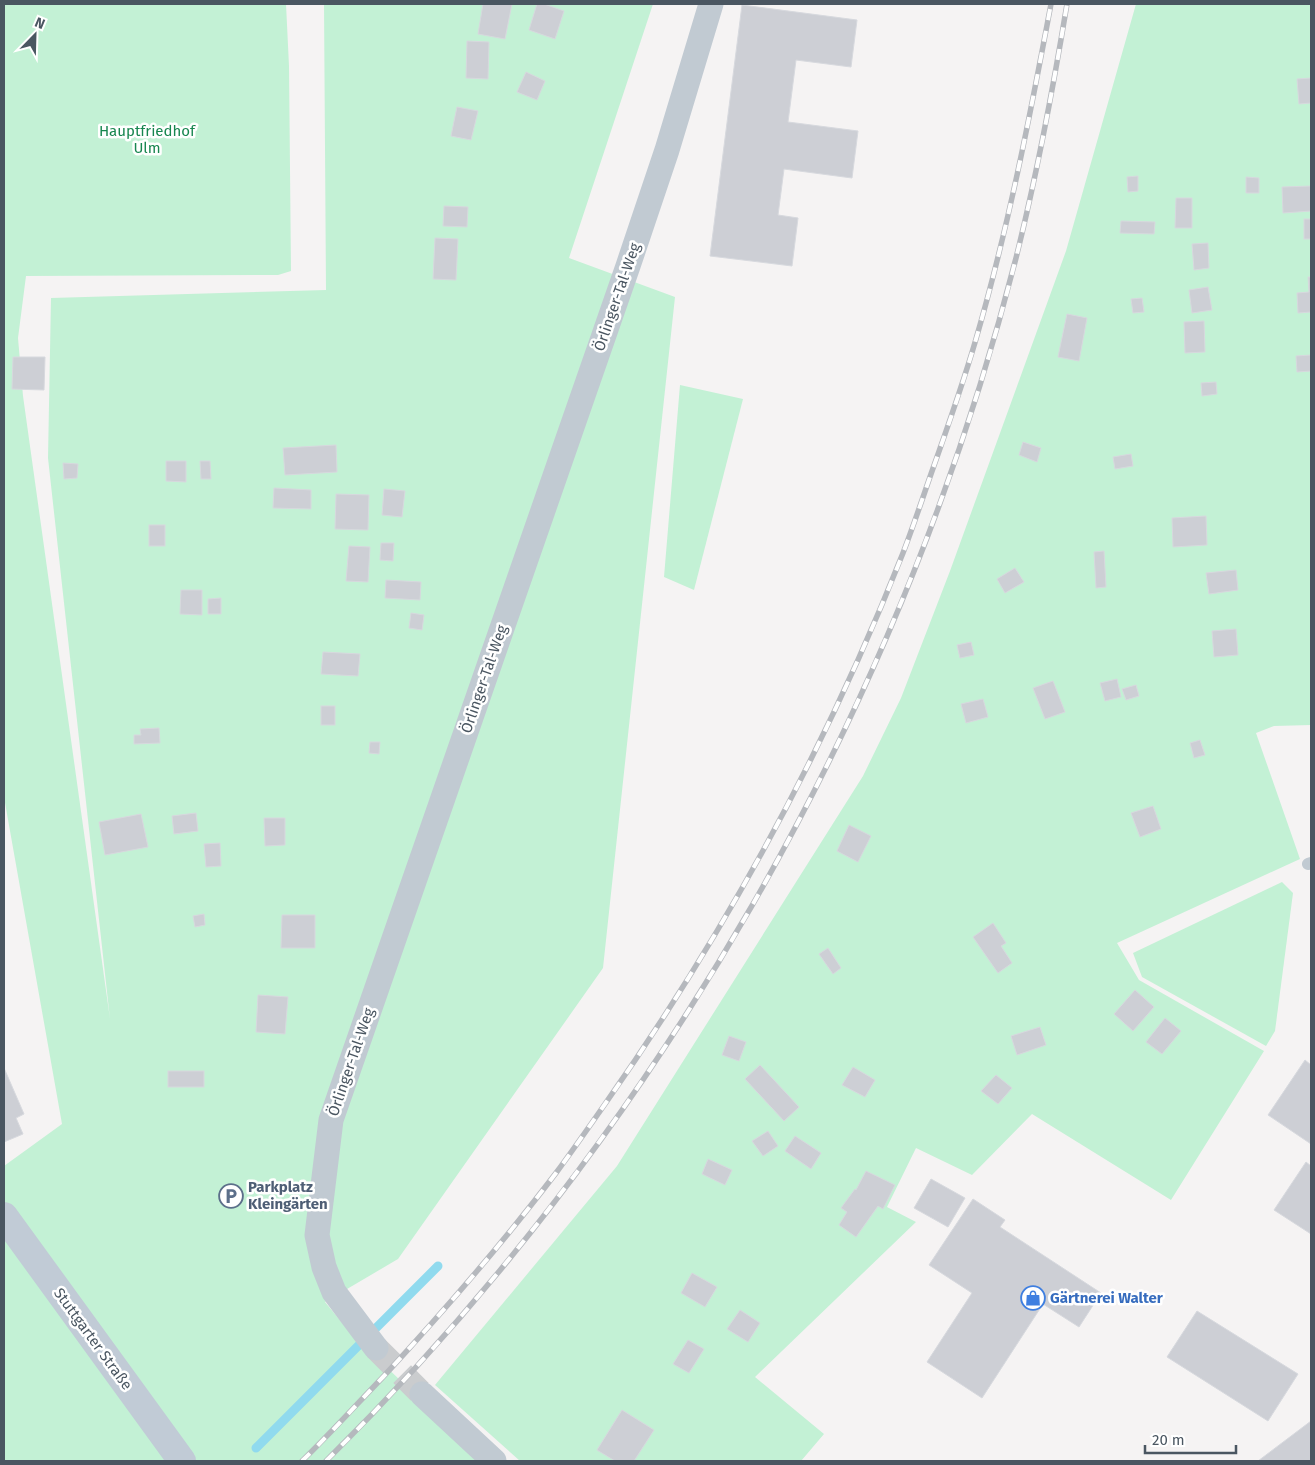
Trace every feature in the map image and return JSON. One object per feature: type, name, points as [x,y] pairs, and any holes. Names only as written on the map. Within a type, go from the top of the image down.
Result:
[{"type":"main road","name":"Stuttgarter Straße","points":[[4,1216],[182,1461]]},
{"type":"street","name":"Örlinger-Tal-Weg","points":[[376,1348],[334,1292],[324,1267],[317,1235],[330,1120],[628,266],[667,150],[711,4]]},
{"type":"street","points":[[422,1394],[494,1461]]},
{"type":"green space","name":"Hauptfriedhof Ulm","points":[[4,4],[286,4],[289,66],[291,271],[278,275],[26,276],[18,338],[23,396],[110,1019],[48,458],[51,298],[326,290],[324,4],[653,4],[569,258],[675,297],[603,968],[398,1259],[325,1302],[348,1330],[484,1461],[4,1461],[4,1166],[62,1124],[4,797]]},
{"type":"green space","points":[[1136,4],[1311,4],[1311,725],[1274,726],[1256,733],[1300,859],[1117,943],[1139,980],[1264,1051],[1171,1200],[1032,1114],[972,1175],[916,1148],[887,1207],[916,1222],[755,1377],[824,1434],[801,1461],[520,1461],[435,1385],[617,1166],[863,776],[901,698],[950,571],[1066,251]]},
{"type":"green space","points":[[680,385],[743,399],[694,590],[664,577]]},
{"type":"green space","points":[[1282,882],[1293,893],[1275,1031],[1266,1046],[1142,977],[1133,953]]},
{"type":"building","points":[[483,4],[512,4],[505,39],[478,34]]},
{"type":"building","points":[[537,4],[544,4],[564,11],[555,39],[529,30]]},
{"type":"building","points":[[742,5],[857,20],[851,67],[796,60],[788,122],[858,131],[852,178],[784,169],[778,215],[798,218],[792,266],[710,256]]},
{"type":"building","points":[[467,41],[489,42],[488,79],[466,78]]},
{"type":"building","points":[[526,72],[545,81],[537,100],[517,92]]},
{"type":"building","points":[[1311,78],[1311,103],[1299,104],[1297,79]]},
{"type":"building","points":[[457,107],[478,111],[471,140],[451,136]]},
{"type":"building","points":[[1138,176],[1138,191],[1128,192],[1127,177]]},
{"type":"building","points":[[1246,177],[1259,178],[1259,193],[1246,193]]},
{"type":"building","points":[[1311,186],[1311,211],[1283,213],[1282,187]]},
{"type":"building","points":[[1176,198],[1192,198],[1192,228],[1175,228]]},
{"type":"building","points":[[444,206],[468,207],[467,227],[443,226]]},
{"type":"building","points":[[1304,219],[1311,219],[1311,239],[1304,239]]},
{"type":"building","points":[[1121,221],[1155,222],[1154,234],[1120,233]]},
{"type":"building","points":[[435,238],[458,239],[456,280],[433,279]]},
{"type":"building","points":[[1208,243],[1209,268],[1194,270],[1192,244]]},
{"type":"building","points":[[1308,277],[1311,277],[1311,312],[1298,313],[1297,293],[1309,292]]},
{"type":"building","points":[[1208,287],[1212,310],[1192,313],[1189,290]]},
{"type":"building","points":[[1142,298],[1144,312],[1133,313],[1131,299]]},
{"type":"building","points":[[1067,314],[1087,318],[1079,361],[1058,357]]},
{"type":"building","points":[[1204,321],[1205,352],[1185,353],[1184,322]]},
{"type":"building","points":[[1311,355],[1311,371],[1297,372],[1296,356]]},
{"type":"building","points":[[13,357],[45,357],[44,390],[12,389]]},
{"type":"building","points":[[1216,382],[1217,394],[1202,396],[1201,383]]},
{"type":"building","points":[[1023,442],[1041,448],[1037,462],[1019,455]]},
{"type":"building","points":[[336,445],[337,472],[285,475],[283,448]]},
{"type":"building","points":[[1131,454],[1133,466],[1115,469],[1113,457]]},
{"type":"building","points":[[166,461],[186,461],[186,482],[166,481]]},
{"type":"building","points":[[200,461],[210,461],[211,479],[201,479]]},
{"type":"building","points":[[63,463],[78,464],[77,478],[64,479]]},
{"type":"building","points":[[274,488],[311,490],[311,509],[273,508]]},
{"type":"building","points":[[384,489],[405,491],[402,517],[382,515]]},
{"type":"building","points":[[336,494],[369,495],[368,530],[335,529]]},
{"type":"building","points":[[1206,516],[1207,545],[1173,547],[1172,518]]},
{"type":"building","points":[[149,525],[165,525],[165,546],[149,546]]},
{"type":"building","points":[[381,543],[394,543],[393,561],[380,560]]},
{"type":"building","points":[[349,546],[370,547],[368,582],[346,581]]},
{"type":"building","points":[[1104,551],[1106,587],[1096,588],[1094,552]]},
{"type":"building","points":[[1015,568],[1024,582],[1005,593],[997,579]]},
{"type":"building","points":[[1236,570],[1238,590],[1209,594],[1206,573]]},
{"type":"building","points":[[386,580],[421,582],[420,600],[385,598]]},
{"type":"building","points":[[181,590],[202,590],[202,615],[180,614]]},
{"type":"building","points":[[221,598],[221,614],[208,614],[208,599]]},
{"type":"building","points":[[411,613],[424,615],[422,630],[409,628]]},
{"type":"building","points":[[1236,629],[1238,655],[1214,657],[1212,631]]},
{"type":"building","points":[[971,642],[974,655],[960,658],[957,645]]},
{"type":"building","points":[[323,652],[360,654],[358,676],[321,674]]},
{"type":"building","points":[[1117,679],[1121,697],[1105,701],[1100,683]]},
{"type":"building","points":[[1053,681],[1065,712],[1045,719],[1033,688]]},
{"type":"building","points":[[1136,685],[1139,696],[1126,700],[1122,689]]},
{"type":"building","points":[[983,699],[988,717],[966,723],[961,704]]},
{"type":"building","points":[[321,706],[335,706],[335,725],[321,725]]},
{"type":"building","points":[[159,728],[160,743],[134,744],[134,735],[141,735],[140,729]]},
{"type":"building","points":[[1200,740],[1205,755],[1194,758],[1190,743]]},
{"type":"building","points":[[370,742],[380,742],[379,754],[369,753]]},
{"type":"building","points":[[1153,806],[1161,829],[1140,837],[1131,813]]},
{"type":"building","points":[[196,813],[198,831],[174,834],[172,816]]},
{"type":"building","points":[[141,814],[148,847],[105,855],[99,822]]},
{"type":"building","points":[[264,818],[285,818],[285,845],[265,846]]},
{"type":"building","points":[[849,825],[871,836],[858,862],[837,851]]},
{"type":"building","points":[[220,843],[221,866],[206,867],[204,844]]},
{"type":"building","points":[[204,914],[205,925],[195,927],[193,916]]},
{"type":"building","points":[[282,915],[315,915],[315,948],[281,948]]},
{"type":"building","points":[[993,923],[1006,943],[1001,946],[1012,963],[998,973],[973,937]]},
{"type":"building","points":[[828,948],[841,968],[833,974],[819,954]]},
{"type":"building","points":[[1135,990],[1154,1007],[1133,1031],[1114,1014]]},
{"type":"building","points":[[258,995],[288,997],[285,1034],[256,1032]]},
{"type":"building","points":[[1165,1018],[1181,1031],[1162,1054],[1146,1042]]},
{"type":"building","points":[[1040,1027],[1046,1045],[1017,1055],[1011,1036]]},
{"type":"building","points":[[729,1036],[746,1042],[739,1061],[722,1055]]},
{"type":"building","points":[[1305,1060],[1311,1065],[1311,1144],[1268,1115]]},
{"type":"building","points":[[760,1065],[799,1107],[784,1121],[745,1079]]},
{"type":"building","points":[[853,1067],[875,1080],[865,1097],[842,1085]]},
{"type":"building","points":[[4,1068],[24,1114],[16,1118],[23,1134],[4,1142]]},
{"type":"building","points":[[168,1071],[204,1071],[204,1087],[168,1087]]},
{"type":"building","points":[[996,1075],[1012,1088],[998,1104],[981,1091]]},
{"type":"building","points":[[768,1131],[778,1146],[763,1156],[752,1141]]},
{"type":"building","points":[[795,1136],[821,1153],[811,1169],[785,1151]]},
{"type":"building","points":[[708,1159],[732,1170],[725,1185],[702,1174]]},
{"type":"building","points":[[1306,1162],[1311,1166],[1311,1234],[1274,1210]]},
{"type":"building","points":[[866,1171],[895,1185],[883,1209],[878,1206],[856,1237],[839,1225],[847,1212],[841,1208],[856,1190]]},
{"type":"building","points":[[931,1179],[965,1198],[948,1227],[914,1208]]},
{"type":"building","name":"Gärtnerei Walter","points":[[973,1199],[1005,1220],[1000,1227],[1101,1293],[1079,1327],[1043,1304],[982,1398],[927,1362],[972,1293],[929,1265]]},
{"type":"building","points":[[692,1273],[717,1287],[705,1307],[681,1293]]},
{"type":"building","points":[[740,1310],[760,1323],[748,1342],[727,1329]]},
{"type":"building","points":[[1197,1311],[1298,1374],[1268,1421],[1167,1357]]},
{"type":"building","points":[[688,1340],[704,1349],[689,1373],[673,1364]]},
{"type":"building","points":[[622,1410],[654,1430],[634,1461],[615,1461],[597,1450]]},
{"type":"building","points":[[1311,1421],[1311,1461],[1258,1461]]},
{"type":"waterway","points":[[256,1448],[438,1266]]},
{"type":"tunnel","points":[[376,1348],[422,1394]]},
{"type":"railway","points":[[302,1461],[383,1377],[450,1302],[515,1226],[562,1164],[649,1039],[691,973],[732,906],[807,768],[873,626],[903,553],[966,373],[988,298],[1008,214],[1051,4]]},
{"type":"railway","points":[[326,1461],[446,1334],[557,1198],[659,1055],[752,906],[834,750],[906,590],[967,426],[1024,226],[1044,131],[1067,4]]},
{"type":"place","name":"Parkplatz Kleingärten","points":[[231,1196]]},
{"type":"place","name":"Gärtnerei Walter","points":[[1033,1298]]}]
